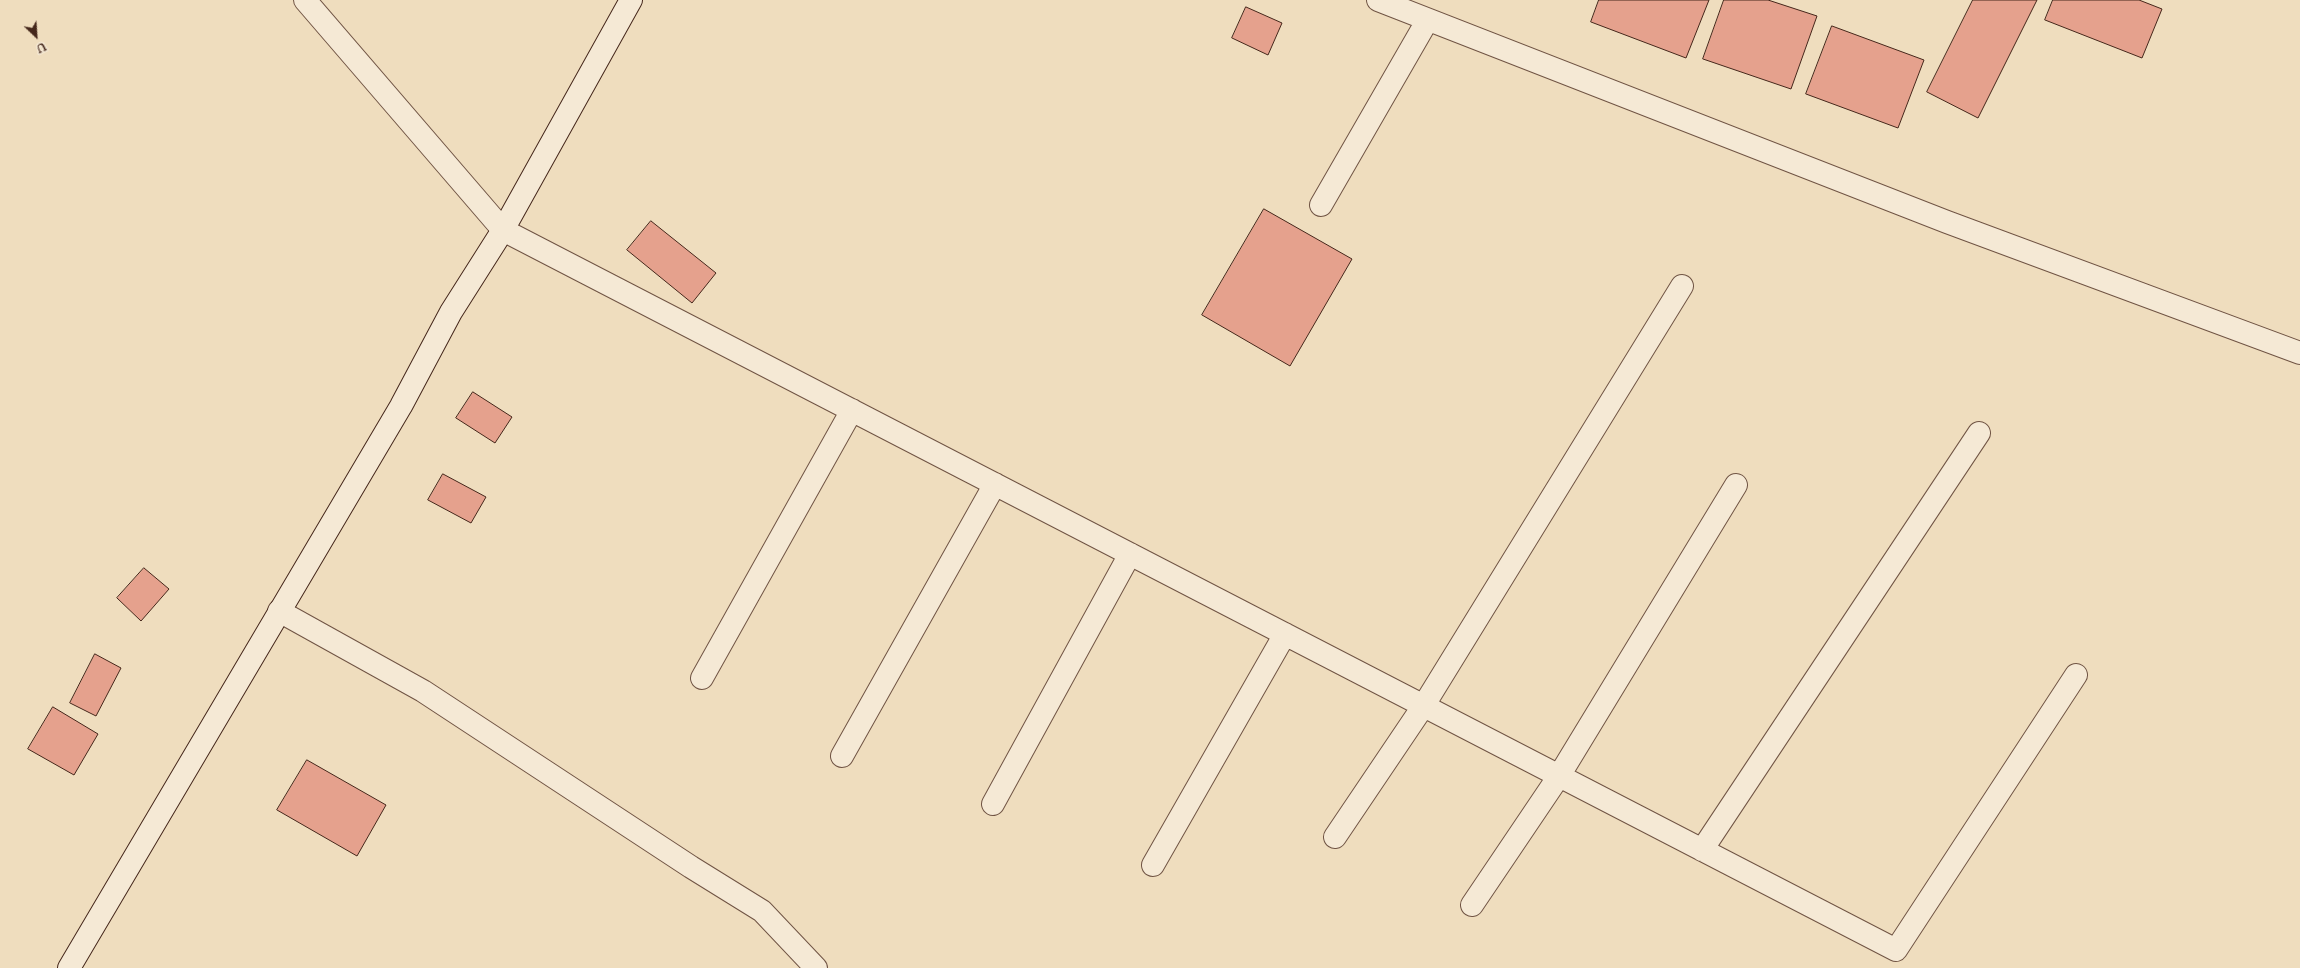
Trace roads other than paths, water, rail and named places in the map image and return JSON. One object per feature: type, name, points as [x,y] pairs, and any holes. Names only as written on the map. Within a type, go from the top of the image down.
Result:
[{"type":"street","points":[[305,0],[503,230],[1896,950],[2076,675]]},
{"type":"street","points":[[69,968],[401,406],[451,312],[503,230],[631,0]]},
{"type":"street","points":[[1378,0],[1427,21],[1644,102],[1947,222],[2300,353]]},
{"type":"street","points":[[1321,204],[1427,21]]},
{"type":"street","points":[[1335,837],[1424,705],[1682,286]]},
{"type":"street","points":[[702,678],[852,410]]},
{"type":"street","points":[[1702,850],[1979,433]]},
{"type":"street","points":[[842,756],[995,484]]},
{"type":"street","points":[[1472,905],[1559,776],[1736,485]]},
{"type":"street","points":[[994,804],[1130,554]]},
{"type":"street","points":[[279,611],[423,691],[684,863],[762,911],[816,968]]},
{"type":"street","points":[[1153,865],[1285,634]]}]
